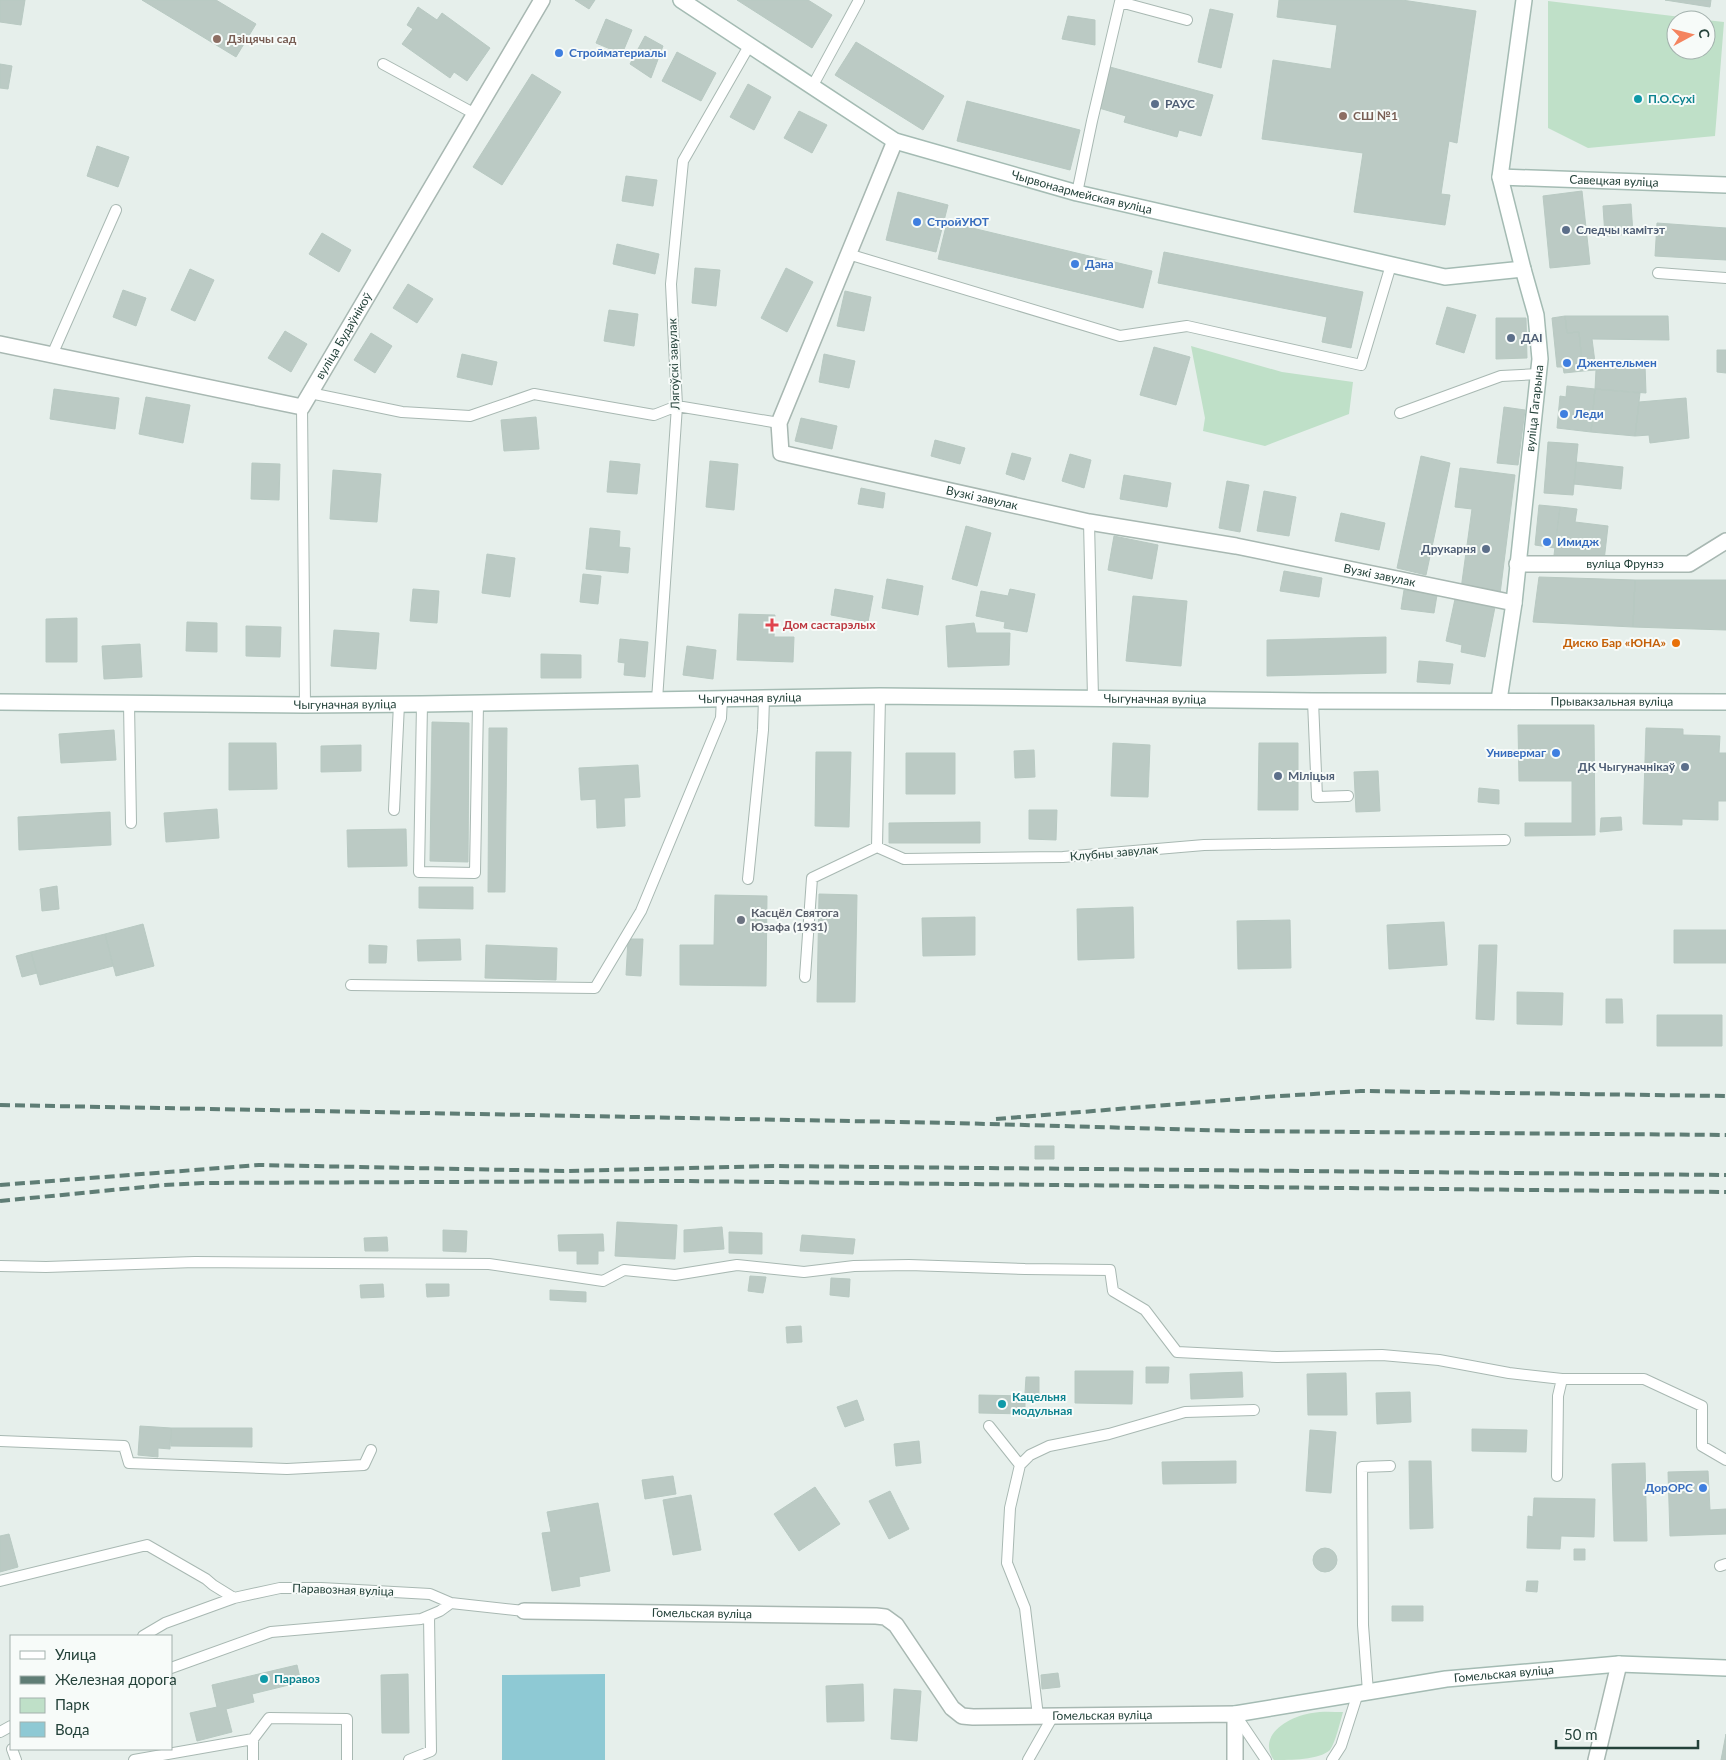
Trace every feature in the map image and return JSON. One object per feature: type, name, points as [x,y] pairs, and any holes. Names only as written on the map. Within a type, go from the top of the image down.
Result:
[{"type":"street","name":"вуліца Будаўнікоў","points":[[302,407],[542,0]]},
{"type":"street","name":"Чырвонаармейская вуліца","points":[[681,0],[895,141],[1077,193],[1445,277],[1523,269]]},
{"type":"street","name":"вуліца Гагарына","points":[[1499,700],[1514,603],[1540,359],[1536,315],[1500,177],[1524,0]]},
{"type":"street","name":"Вузкі завулак","points":[[895,141],[778,422],[781,453],[1089,522],[1236,546],[1514,603]]},
{"type":"street","name":"Савецкая вуліца","points":[[1500,177],[1726,185]]},
{"type":"street","points":[[0,344],[302,407]]},
{"type":"street","name":"вуліца Фрунзэ","points":[[1517,564],[1689,564],[1726,541]]},
{"type":"street","name":"Чыгуначная вуліца","points":[[0,702],[305,705],[478,704],[880,696],[1313,701],[1499,700]]},
{"type":"street","name":"Прывакзальная вуліца","points":[[1499,700],[1726,702]]},
{"type":"street","name":"Гомельская вуліца","points":[[524,1611],[885,1617],[896,1625],[952,1708],[962,1716],[973,1717],[1235,1714],[1446,1679],[1619,1664],[1726,1668]]},
{"type":"street","points":[[1596,1760],[1619,1664]]},
{"type":"street","points":[[1235,1714],[1235,1760]]},
{"type":"lane","points":[[812,87],[859,0]]},
{"type":"lane","points":[[1077,193],[1120,2],[1186,20]]},
{"type":"lane","name":"Лягоўскі завулак","points":[[657,700],[677,406],[670,284],[683,161],[750,46]]},
{"type":"lane","points":[[383,64],[475,114]]},
{"type":"lane","points":[[52,355],[116,210]]},
{"type":"lane","points":[[848,254],[1120,336],[1188,326],[1361,365],[1391,265]]},
{"type":"lane","points":[[1658,273],[1726,278]]},
{"type":"lane","points":[[1400,413],[1501,376],[1538,374]]},
{"type":"lane","points":[[310,393],[402,412],[470,416],[534,394],[654,414],[677,406],[778,422]]},
{"type":"lane","points":[[302,407],[305,705]]},
{"type":"lane","points":[[1089,522],[1093,698]]},
{"type":"lane","points":[[805,977],[812,878],[877,846],[880,696]]},
{"type":"lane","points":[[350,985],[595,988],[641,911],[721,718],[722,698]]},
{"type":"lane","points":[[748,879],[763,730],[764,698]]},
{"type":"lane","points":[[1313,701],[1317,797],[1348,796]]},
{"type":"lane","points":[[129,703],[131,824]]},
{"type":"lane","points":[[394,810],[399,704]]},
{"type":"lane","points":[[422,704],[419,872],[475,873],[478,704]]},
{"type":"lane","name":"Клубны завулак","points":[[877,846],[904,859],[1053,858],[1204,845],[1505,840]]},
{"type":"lane","points":[[0,1266],[46,1267],[195,1262],[490,1264],[603,1280],[624,1270],[675,1275],[737,1265],[804,1272],[854,1266],[909,1265],[1025,1270],[1110,1270],[1113,1291],[1145,1310],[1177,1352],[1277,1357],[1382,1355],[1439,1360],[1562,1379],[1644,1379],[1702,1406],[1702,1446],[1726,1460]]},
{"type":"lane","points":[[1557,1476],[1558,1396],[1562,1379]]},
{"type":"lane","points":[[1028,1760],[1046,1716],[1025,1608],[1007,1563],[1010,1508],[1020,1464],[1030,1455],[1049,1446],[1109,1434],[1185,1412],[1254,1410]]},
{"type":"lane","points":[[989,1426],[1020,1464]]},
{"type":"lane","points":[[0,1442],[124,1446],[129,1463],[287,1469],[364,1464],[371,1450]]},
{"type":"lane","points":[[1332,1760],[1341,1746],[1363,1692],[1362,1467],[1390,1466]]},
{"type":"lane","points":[[0,1580],[147,1545],[206,1579],[234,1598]]},
{"type":"lane","name":"Паравозная вуліца","points":[[145,1635],[165,1623],[234,1598],[280,1588],[321,1588],[430,1594],[451,1603],[524,1611]]},
{"type":"lane","points":[[172,1668],[271,1632],[421,1619],[440,1611],[451,1603]]},
{"type":"lane","points":[[410,1760],[431,1752],[429,1616]]},
{"type":"lane","points":[[1235,1714],[1266,1760]]},
{"type":"lane","points":[[134,1760],[252,1739],[269,1718],[347,1719],[347,1760]]},
{"type":"lane","points":[[252,1739],[253,1760]]},
{"type":"green space","points":[[1548,1],[1666,15],[1666,60],[1716,60],[1716,21],[1724,22],[1715,136],[1588,148],[1548,128]]},
{"type":"green space","points":[[1191,346],[1282,372],[1353,382],[1349,414],[1265,446],[1203,431],[1205,418]]},
{"type":"green space","points":[[1343,1712],[1330,1750],[1312,1758],[1274,1760],[1269,1743],[1272,1735],[1278,1728],[1303,1715]]},
{"type":"water","points":[[605,1674],[605,1760],[502,1760],[502,1675]]},
{"type":"building","points":[[0,0],[25,0],[21,25],[0,22]]},
{"type":"building","points":[[142,0],[216,0],[256,24],[236,57]]},
{"type":"building","points":[[575,0],[595,0],[589,9]]},
{"type":"building","points":[[737,0],[808,0],[832,15],[812,48]]},
{"type":"building","points":[[1279,0],[1402,0],[1476,11],[1457,143],[1449,141],[1441,194],[1450,195],[1445,225],[1354,212],[1363,153],[1262,139],[1273,60],[1331,69],[1337,25],[1277,17]]},
{"type":"building","points":[[1665,0],[1711,0],[1710,7]]},
{"type":"building","points":[[418,7],[437,20],[442,13],[490,48],[467,81],[454,72],[450,78],[402,44],[413,29],[407,25]]},
{"type":"building","points":[[1210,9],[1233,14],[1221,68],[1198,62]]},
{"type":"building","points":[[1068,16],[1095,20],[1095,45],[1062,39]]},
{"type":"building","points":[[606,19],[632,30],[622,54],[596,43]]},
{"type":"building","points":[[645,36],[663,46],[651,78],[630,64]]},
{"type":"building","points":[[856,42],[944,96],[923,130],[835,75]]},
{"type":"building","points":[[677,52],[716,73],[701,101],[662,81]]},
{"type":"building","points":[[0,64],[12,66],[8,89],[0,88]]},
{"type":"building","name":"РАУС","points":[[1110,67],[1213,95],[1201,136],[1179,130],[1177,137],[1124,122],[1126,116],[1099,108]]},
{"type":"building","points":[[532,74],[561,92],[502,185],[473,167]]},
{"type":"building","points":[[748,84],[771,97],[754,130],[730,117]]},
{"type":"building","points":[[967,101],[1080,130],[1070,170],[957,141]]},
{"type":"building","points":[[799,111],[827,125],[812,153],[784,138]]},
{"type":"building","points":[[97,146],[129,157],[118,187],[87,176]]},
{"type":"building","points":[[626,176],[657,180],[653,206],[622,201]]},
{"type":"building","name":"Следчы камітэт","points":[[1582,191],[1590,264],[1550,268],[1543,196]]},
{"type":"building","name":"СтройУЮТ","points":[[898,192],[948,205],[936,252],[886,240]]},
{"type":"building","points":[[1631,204],[1633,234],[1605,236],[1603,206]]},
{"type":"building","points":[[947,222],[1152,271],[1143,308],[938,259]]},
{"type":"building","points":[[1657,223],[1726,228],[1726,260],[1655,256]]},
{"type":"building","points":[[322,233],[351,250],[339,272],[309,254]]},
{"type":"building","points":[[617,244],[659,254],[655,274],[613,264]]},
{"type":"building","points":[[1164,252],[1363,292],[1351,348],[1322,342],[1327,317],[1158,283]]},
{"type":"building","points":[[695,268],[720,270],[716,306],[692,303]]},
{"type":"building","points":[[786,268],[813,282],[787,332],[761,318]]},
{"type":"building","points":[[190,269],[214,280],[195,321],[171,310]]},
{"type":"building","points":[[408,284],[433,299],[417,323],[393,308]]},
{"type":"building","points":[[123,290],[146,298],[136,326],[113,317]]},
{"type":"building","points":[[845,291],[871,297],[864,331],[837,326]]},
{"type":"building","points":[[1447,307],[1476,315],[1464,353],[1436,344]]},
{"type":"building","points":[[609,310],[638,314],[634,346],[604,341]]},
{"type":"building","points":[[1565,316],[1567,333],[1579,332],[1583,371],[1564,373],[1563,367],[1557,367],[1552,318]]},
{"type":"building","points":[[1565,316],[1668,316],[1669,340],[1592,339],[1596,370],[1583,371],[1579,332],[1567,333]]},
{"type":"building","name":"ДАІ","points":[[1496,318],[1526,318],[1527,358],[1496,359]]},
{"type":"building","points":[[285,331],[307,344],[291,372],[268,358]]},
{"type":"building","points":[[371,333],[392,346],[375,373],[354,360]]},
{"type":"building","points":[[1154,347],[1190,357],[1176,405],[1140,395]]},
{"type":"building","points":[[1717,350],[1726,350],[1726,373],[1717,372]]},
{"type":"building","points":[[462,354],[497,362],[492,385],[457,377]]},
{"type":"building","points":[[824,354],[855,361],[849,388],[819,382]]},
{"type":"building","points":[[1645,365],[1646,393],[1595,389],[1596,370]]},
{"type":"building","points":[[1567,386],[1595,389],[1591,432],[1557,428],[1560,396],[1566,397]]},
{"type":"building","points":[[54,389],[119,398],[115,429],[50,419]]},
{"type":"building","points":[[1595,389],[1640,393],[1635,436],[1591,432]]},
{"type":"building","points":[[146,397],[190,405],[183,443],[139,434]]},
{"type":"building","points":[[1686,398],[1689,438],[1650,443],[1649,435],[1635,436],[1639,402]]},
{"type":"building","points":[[1504,407],[1525,410],[1518,465],[1497,463]]},
{"type":"building","points":[[536,417],[539,449],[504,451],[501,420]]},
{"type":"building","points":[[801,418],[837,426],[832,449],[795,441]]},
{"type":"building","points":[[935,440],[965,448],[960,464],[931,456]]},
{"type":"building","points":[[1548,442],[1578,444],[1573,495],[1544,493]]},
{"type":"building","points":[[1012,453],[1031,458],[1024,480],[1006,474]]},
{"type":"building","points":[[1070,454],[1091,460],[1084,488],[1062,481]]},
{"type":"building","points":[[1421,456],[1450,463],[1426,575],[1397,568]]},
{"type":"building","points":[[610,461],[640,464],[637,494],[607,492]]},
{"type":"building","points":[[710,461],[738,464],[734,510],[706,507]]},
{"type":"building","points":[[1576,462],[1623,467],[1621,489],[1574,484]]},
{"type":"building","points":[[252,463],[280,464],[279,500],[251,499]]},
{"type":"building","name":"Друкарня","points":[[1460,468],[1515,475],[1500,594],[1461,589],[1472,509],[1455,507]]},
{"type":"building","points":[[333,470],[381,474],[377,522],[330,519]]},
{"type":"building","points":[[1124,475],[1171,483],[1167,507],[1120,499]]},
{"type":"building","points":[[1227,481],[1249,485],[1240,532],[1219,528]]},
{"type":"building","points":[[861,488],[885,493],[883,508],[858,504]]},
{"type":"building","points":[[1264,491],[1296,497],[1289,536],[1257,531]]},
{"type":"building","points":[[1539,505],[1560,507],[1555,548],[1535,545]]},
{"type":"building","points":[[1560,507],[1577,509],[1575,522],[1608,526],[1604,561],[1554,555]]},
{"type":"building","points":[[1341,513],[1385,523],[1379,550],[1335,541]]},
{"type":"building","points":[[966,526],[991,533],[977,586],[952,579]]},
{"type":"building","points":[[590,528],[620,531],[619,547],[630,548],[628,573],[586,569]]},
{"type":"building","points":[[1114,536],[1158,545],[1152,579],[1108,570]]},
{"type":"building","points":[[487,554],[515,558],[510,597],[482,593]]},
{"type":"building","points":[[1284,571],[1322,578],[1319,597],[1280,591]]},
{"type":"building","points":[[583,574],[601,576],[598,604],[580,602]]},
{"type":"building","points":[[1539,577],[1635,580],[1633,627],[1533,622]]},
{"type":"building","points":[[887,579],[923,586],[918,615],[882,608]]},
{"type":"building","points":[[1635,580],[1726,580],[1726,630],[1633,627]]},
{"type":"building","points":[[413,589],[439,591],[437,623],[410,621]]},
{"type":"building","points":[[835,589],[873,596],[868,622],[831,615]]},
{"type":"building","points":[[1010,589],[1035,594],[1027,632],[1004,628],[1005,622],[976,616],[981,591],[1008,596]]},
{"type":"building","points":[[1404,590],[1437,595],[1434,613],[1401,609]]},
{"type":"building","points":[[1133,596],[1187,601],[1181,666],[1126,661]]},
{"type":"building","points":[[1455,599],[1495,607],[1485,657],[1461,652],[1462,645],[1446,641]]},
{"type":"building","points":[[739,614],[775,615],[774,637],[794,637],[793,662],[737,660]]},
{"type":"building","points":[[77,618],[77,662],[46,662],[46,619]]},
{"type":"building","points":[[187,622],[217,623],[217,652],[186,651]]},
{"type":"building","points":[[974,623],[976,633],[1010,633],[1009,665],[948,667],[946,626]]},
{"type":"building","points":[[246,626],[281,627],[280,657],[246,656]]},
{"type":"building","points":[[334,630],[379,633],[376,669],[331,666]]},
{"type":"building","points":[[1386,637],[1386,673],[1267,676],[1267,640]]},
{"type":"building","points":[[620,639],[648,642],[645,677],[624,675],[625,663],[618,662]]},
{"type":"building","points":[[140,644],[142,677],[104,679],[102,646]]},
{"type":"building","points":[[687,646],[716,650],[713,679],[683,675]]},
{"type":"building","points":[[541,654],[581,655],[581,678],[541,678]]},
{"type":"building","points":[[1419,661],[1453,664],[1450,684],[1417,682]]},
{"type":"building","points":[[432,722],[469,723],[468,862],[430,861]]},
{"type":"building","name":"Универмаг","points":[[1518,725],[1594,725],[1595,835],[1525,836],[1525,823],[1572,823],[1572,781],[1519,781]]},
{"type":"building","points":[[489,728],[507,728],[505,892],[488,892]]},
{"type":"building","name":"ДК Чыгуначнікаў","points":[[1646,728],[1683,729],[1683,735],[1720,736],[1719,753],[1726,753],[1726,801],[1718,801],[1718,820],[1682,819],[1682,825],[1643,824]]},
{"type":"building","points":[[114,730],[116,760],[61,763],[59,734]]},
{"type":"building","points":[[229,743],[276,743],[277,789],[229,790]]},
{"type":"building","points":[[1113,743],[1150,745],[1148,797],[1111,796]]},
{"type":"building","name":"Міліцыя","points":[[1259,743],[1298,743],[1298,810],[1258,810]]},
{"type":"building","points":[[361,745],[361,771],[321,772],[321,746]]},
{"type":"building","points":[[1034,750],[1035,777],[1015,778],[1014,751]]},
{"type":"building","points":[[816,752],[851,752],[849,827],[815,826]]},
{"type":"building","points":[[906,753],[955,753],[955,794],[906,794]]},
{"type":"building","points":[[638,765],[640,797],[624,798],[625,826],[597,828],[596,799],[581,800],[579,768]]},
{"type":"building","points":[[1378,771],[1380,811],[1356,812],[1354,772]]},
{"type":"building","points":[[1479,788],[1499,790],[1499,804],[1478,802]]},
{"type":"building","points":[[217,809],[219,838],[166,842],[164,813]]},
{"type":"building","points":[[1029,810],[1057,810],[1056,840],[1029,839]]},
{"type":"building","points":[[110,812],[111,845],[19,850],[18,817]]},
{"type":"building","points":[[1621,817],[1622,830],[1600,832],[1601,818]]},
{"type":"building","points":[[980,822],[980,843],[889,843],[889,823]]},
{"type":"building","points":[[406,829],[407,866],[348,867],[347,830]]},
{"type":"building","points":[[57,886],[59,909],[42,911],[40,889]]},
{"type":"building","points":[[419,887],[473,887],[473,909],[419,908]]},
{"type":"building","points":[[819,894],[857,895],[855,1002],[817,1002]]},
{"type":"building","name":"Касцёл Святога Юзафа (1931)","points":[[715,895],[767,896],[766,986],[680,985],[680,945],[714,945]]},
{"type":"building","points":[[1133,907],[1134,958],[1078,960],[1077,909]]},
{"type":"building","points":[[975,917],[975,955],[923,956],[922,918]]},
{"type":"building","points":[[1290,920],[1291,968],[1238,969],[1237,921]]},
{"type":"building","points":[[1444,922],[1447,965],[1389,969],[1387,925]]},
{"type":"building","points":[[143,924],[154,966],[116,976],[105,934]]},
{"type":"building","points":[[1674,930],[1726,930],[1726,963],[1674,963]]},
{"type":"building","points":[[105,934],[113,966],[40,985],[31,952]]},
{"type":"building","points":[[460,939],[461,960],[418,961],[417,940]]},
{"type":"building","points":[[628,939],[643,939],[641,976],[626,975]]},
{"type":"building","points":[[369,945],[387,946],[386,963],[369,963]]},
{"type":"building","points":[[486,945],[557,948],[556,980],[485,978]]},
{"type":"building","points":[[1479,945],[1497,945],[1494,1020],[1476,1019]]},
{"type":"building","points":[[31,952],[37,973],[22,977],[16,956]]},
{"type":"building","points":[[1517,992],[1563,993],[1562,1025],[1517,1024]]},
{"type":"building","points":[[1606,999],[1622,999],[1623,1023],[1606,1023]]},
{"type":"building","points":[[1657,1015],[1722,1015],[1722,1046],[1657,1046]]},
{"type":"building","points":[[1035,1146],[1054,1146],[1054,1159],[1035,1159]]},
{"type":"building","points":[[617,1222],[677,1225],[675,1259],[615,1256]]},
{"type":"building","points":[[722,1227],[724,1249],[684,1252],[684,1230]]},
{"type":"building","points":[[443,1230],[467,1231],[466,1252],[443,1251]]},
{"type":"building","points":[[729,1232],[762,1233],[762,1254],[729,1253]]},
{"type":"building","points":[[603,1234],[604,1251],[598,1251],[598,1264],[577,1264],[577,1251],[559,1251],[558,1235]]},
{"type":"building","points":[[802,1235],[855,1239],[853,1254],[800,1251]]},
{"type":"building","points":[[387,1237],[388,1251],[365,1251],[364,1238]]},
{"type":"building","points":[[750,1276],[766,1277],[763,1293],[748,1291]]},
{"type":"building","points":[[831,1278],[850,1279],[849,1297],[830,1295]]},
{"type":"building","points":[[383,1284],[384,1297],[361,1298],[360,1285]]},
{"type":"building","points":[[426,1284],[449,1284],[449,1296],[427,1297]]},
{"type":"building","points":[[550,1290],[586,1292],[586,1302],[550,1300]]},
{"type":"building","points":[[801,1326],[802,1342],[787,1343],[786,1327]]},
{"type":"building","points":[[1146,1367],[1169,1367],[1168,1383],[1146,1383]]},
{"type":"building","points":[[1075,1371],[1133,1371],[1132,1404],[1075,1403]]},
{"type":"building","points":[[1242,1372],[1243,1397],[1191,1399],[1190,1374]]},
{"type":"building","points":[[1346,1373],[1347,1415],[1308,1415],[1307,1374]]},
{"type":"building","points":[[1026,1377],[1039,1377],[1039,1394],[1025,1393]]},
{"type":"building","points":[[1410,1392],[1411,1422],[1377,1424],[1376,1393]]},
{"type":"building","name":"Кацельня модульная","points":[[979,1395],[1025,1396],[1025,1414],[979,1413]]},
{"type":"building","points":[[857,1400],[864,1420],[845,1427],[837,1407]]},
{"type":"building","points":[[140,1426],[171,1428],[170,1449],[158,1448],[158,1457],[138,1455]]},
{"type":"building","points":[[171,1428],[252,1428],[252,1447],[171,1446]]},
{"type":"building","points":[[1472,1429],[1527,1430],[1526,1452],[1472,1451]]},
{"type":"building","points":[[1310,1430],[1336,1432],[1331,1493],[1306,1491]]},
{"type":"building","points":[[919,1441],[921,1463],[896,1466],[894,1444]]},
{"type":"building","points":[[1236,1461],[1236,1483],[1163,1484],[1162,1462]]},
{"type":"building","points":[[1409,1461],[1431,1461],[1433,1528],[1410,1529]]},
{"type":"building","points":[[1645,1463],[1647,1541],[1614,1541],[1612,1464]]},
{"type":"building","points":[[1708,1471],[1710,1510],[1726,1509],[1726,1534],[1670,1536],[1668,1472]]},
{"type":"building","points":[[673,1476],[676,1494],[645,1499],[642,1480]]},
{"type":"building","points":[[815,1487],[840,1524],[799,1551],[774,1514]]},
{"type":"building","points":[[890,1491],[909,1529],[889,1539],[869,1501]]},
{"type":"building","points":[[691,1495],[701,1550],[673,1555],[663,1500]]},
{"type":"building","points":[[1534,1498],[1595,1499],[1594,1537],[1561,1536],[1560,1549],[1527,1548],[1528,1516],[1533,1517]]},
{"type":"building","points":[[598,1503],[610,1571],[579,1577],[580,1586],[552,1591],[542,1533],[551,1532],[547,1512]]},
{"type":"building","points":[[9,1534],[18,1567],[0,1572],[0,1536]]},
{"type":"building","points":[[1325,1548],[1330,1549],[1336,1555],[1336,1565],[1330,1571],[1325,1572],[1320,1571],[1314,1565],[1313,1560],[1314,1555],[1320,1549]]},
{"type":"building","points":[[1574,1549],[1585,1549],[1585,1560],[1574,1560]]},
{"type":"building","points":[[1527,1581],[1538,1581],[1537,1592],[1526,1591]]},
{"type":"building","points":[[1392,1606],[1423,1606],[1423,1621],[1392,1621]]},
{"type":"building","points":[[297,1665],[301,1682],[252,1694],[254,1702],[226,1709],[232,1732],[197,1741],[190,1713],[217,1707],[212,1685]]},
{"type":"building","points":[[1058,1673],[1060,1687],[1042,1689],[1041,1675]]},
{"type":"building","points":[[408,1674],[409,1733],[382,1733],[381,1675]]},
{"type":"building","points":[[863,1684],[864,1721],[827,1722],[826,1686]]},
{"type":"building","points":[[894,1689],[921,1691],[917,1741],[891,1739]]},
{"type":"building","points":[[1726,1734],[1726,1760],[1721,1760]]},
{"type":"railway","points":[[996,1119],[1361,1091],[1726,1096]]},
{"type":"railway","points":[[0,1105],[953,1123],[1240,1131],[1726,1135]]},
{"type":"railway","points":[[0,1185],[259,1165],[564,1171],[774,1166],[1726,1175]]},
{"type":"railway","points":[[0,1201],[202,1183],[679,1181],[1726,1192]]},
{"type":"place","name":"Дзіцячы сад","points":[[217,39]]},
{"type":"place","name":"Стройматериалы","points":[[559,53]]},
{"type":"place","name":"П.О.Сухі","points":[[1638,99]]},
{"type":"place","name":"РАУС","points":[[1155,104]]},
{"type":"place","name":"СШ №1","points":[[1343,116]]},
{"type":"place","name":"СтройУЮТ","points":[[917,222]]},
{"type":"place","name":"Следчы камітэт","points":[[1566,230]]},
{"type":"place","name":"Дана","points":[[1075,264]]},
{"type":"place","name":"ДАІ","points":[[1511,338]]},
{"type":"place","name":"Джентельмен","points":[[1567,363]]},
{"type":"place","name":"Леди","points":[[1564,414]]},
{"type":"place","name":"Имидж","points":[[1547,542]]},
{"type":"place","name":"Друкарня","points":[[1486,549]]},
{"type":"place","name":"Дом састарэлых","points":[[772,625]]},
{"type":"place","name":"Диско Бар «ЮНА»","points":[[1676,643]]},
{"type":"place","name":"Универмаг","points":[[1556,753]]},
{"type":"place","name":"ДК Чыгуначнікаў","points":[[1685,767]]},
{"type":"place","name":"Міліцыя","points":[[1278,776]]},
{"type":"place","name":"Касцёл Святога Юзафа (1931)","points":[[741,920]]},
{"type":"place","name":"Кацельня модульная","points":[[1002,1404]]},
{"type":"place","name":"ДорОРС","points":[[1703,1488]]},
{"type":"place","name":"Паравоз","points":[[264,1679]]}]
